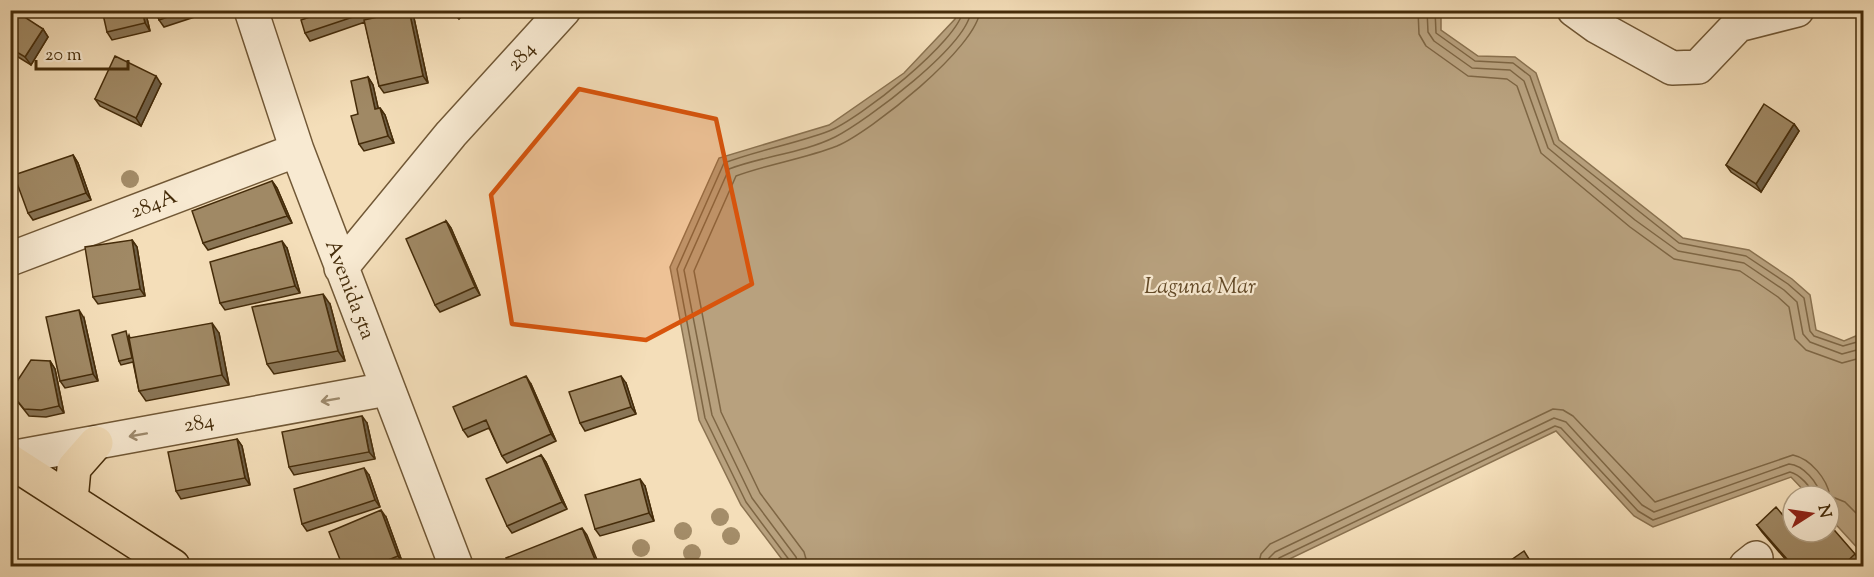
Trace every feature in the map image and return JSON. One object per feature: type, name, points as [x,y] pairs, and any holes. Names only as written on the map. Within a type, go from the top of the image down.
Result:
[{"type":"highway","points":[[70,500],[74,468],[96,443]]},
{"type":"highway","points":[[10,460],[173,567]]},
{"type":"street","name":"Avenida 5ta","points":[[251,10],[297,150],[456,567]]},
{"type":"street","name":"284","points":[[341,268],[451,134],[564,10]]},
{"type":"street","points":[[1585,18],[1672,68],[1698,67],[1738,25],[1797,10]]},
{"type":"street","name":"284A","points":[[10,259],[297,150]]},
{"type":"street","name":"284","points":[[10,460],[387,390]]},
{"type":"highlighted area","points":[[579,89],[716,119],[752,284],[646,340],[512,324],[491,195]]},
{"type":"water","name":"Laguna Mar","points":[[958,11],[1441,11],[1441,30],[1478,56],[1515,57],[1536,73],[1559,140],[1683,238],[1749,250],[1792,279],[1810,295],[1816,330],[1844,341],[1863,333],[1863,554],[1841,530],[1841,484],[1798,484],[1791,477],[1653,527],[1634,516],[1556,431],[1275,566],[787,566],[741,505],[699,420],[670,267],[719,158],[829,125],[904,73],[955,19]]},
{"type":"building","points":[[10,10],[14,10],[43,29],[25,57],[10,48]]},
{"type":"building","points":[[102,10],[142,10],[145,23],[107,32]]},
{"type":"building","points":[[156,10],[188,10],[159,20]]},
{"type":"building","points":[[330,10],[374,10],[305,33],[301,20]]},
{"type":"building","points":[[409,10],[423,76],[379,86],[364,20]]},
{"type":"building","points":[[115,56],[156,76],[136,118],[95,99]]},
{"type":"building","points":[[368,77],[375,109],[380,108],[388,136],[359,144],[351,116],[358,114],[351,81]]},
{"type":"building","points":[[1764,104],[1794,124],[1756,184],[1726,165]]},
{"type":"building","points":[[73,155],[86,193],[28,213],[14,175]]},
{"type":"building","points":[[272,181],[287,216],[203,243],[192,211]]},
{"type":"building","points":[[446,221],[475,287],[435,305],[406,239]]},
{"type":"building","points":[[132,240],[140,289],[93,297],[85,247]]},
{"type":"building","points":[[282,241],[295,286],[220,303],[210,262]]},
{"type":"building","points":[[323,294],[338,351],[267,364],[252,307]]},
{"type":"building","points":[[79,310],[93,374],[60,381],[46,317]]},
{"type":"building","points":[[212,323],[222,375],[139,391],[129,338]]},
{"type":"building","points":[[126,331],[132,358],[119,361],[112,335]]},
{"type":"building","points":[[31,360],[50,361],[59,406],[41,410],[24,409],[10,392]]},
{"type":"building","points":[[526,376],[551,434],[502,456],[486,420],[463,430],[453,407]]},
{"type":"building","points":[[621,376],[631,407],[580,423],[569,392]]},
{"type":"building","points":[[362,416],[369,452],[289,467],[282,432]]},
{"type":"building","points":[[237,439],[245,478],[176,491],[168,452]]},
{"type":"building","points":[[541,455],[562,502],[507,526],[486,479]]},
{"type":"building","points":[[364,468],[375,500],[302,524],[294,489]]},
{"type":"building","points":[[640,479],[649,513],[595,529],[585,495]]},
{"type":"building","points":[[1776,507],[1781,513],[1781,544],[1841,544],[1841,538],[1855,554],[1841,567],[1794,567],[1757,525]]},
{"type":"building","points":[[381,510],[398,556],[371,567],[343,567],[329,532]]},
{"type":"building","points":[[582,528],[598,567],[553,567],[552,565],[548,567],[510,567],[506,558]]},
{"type":"building","points":[[1524,551],[1534,567],[1501,567]]}]
